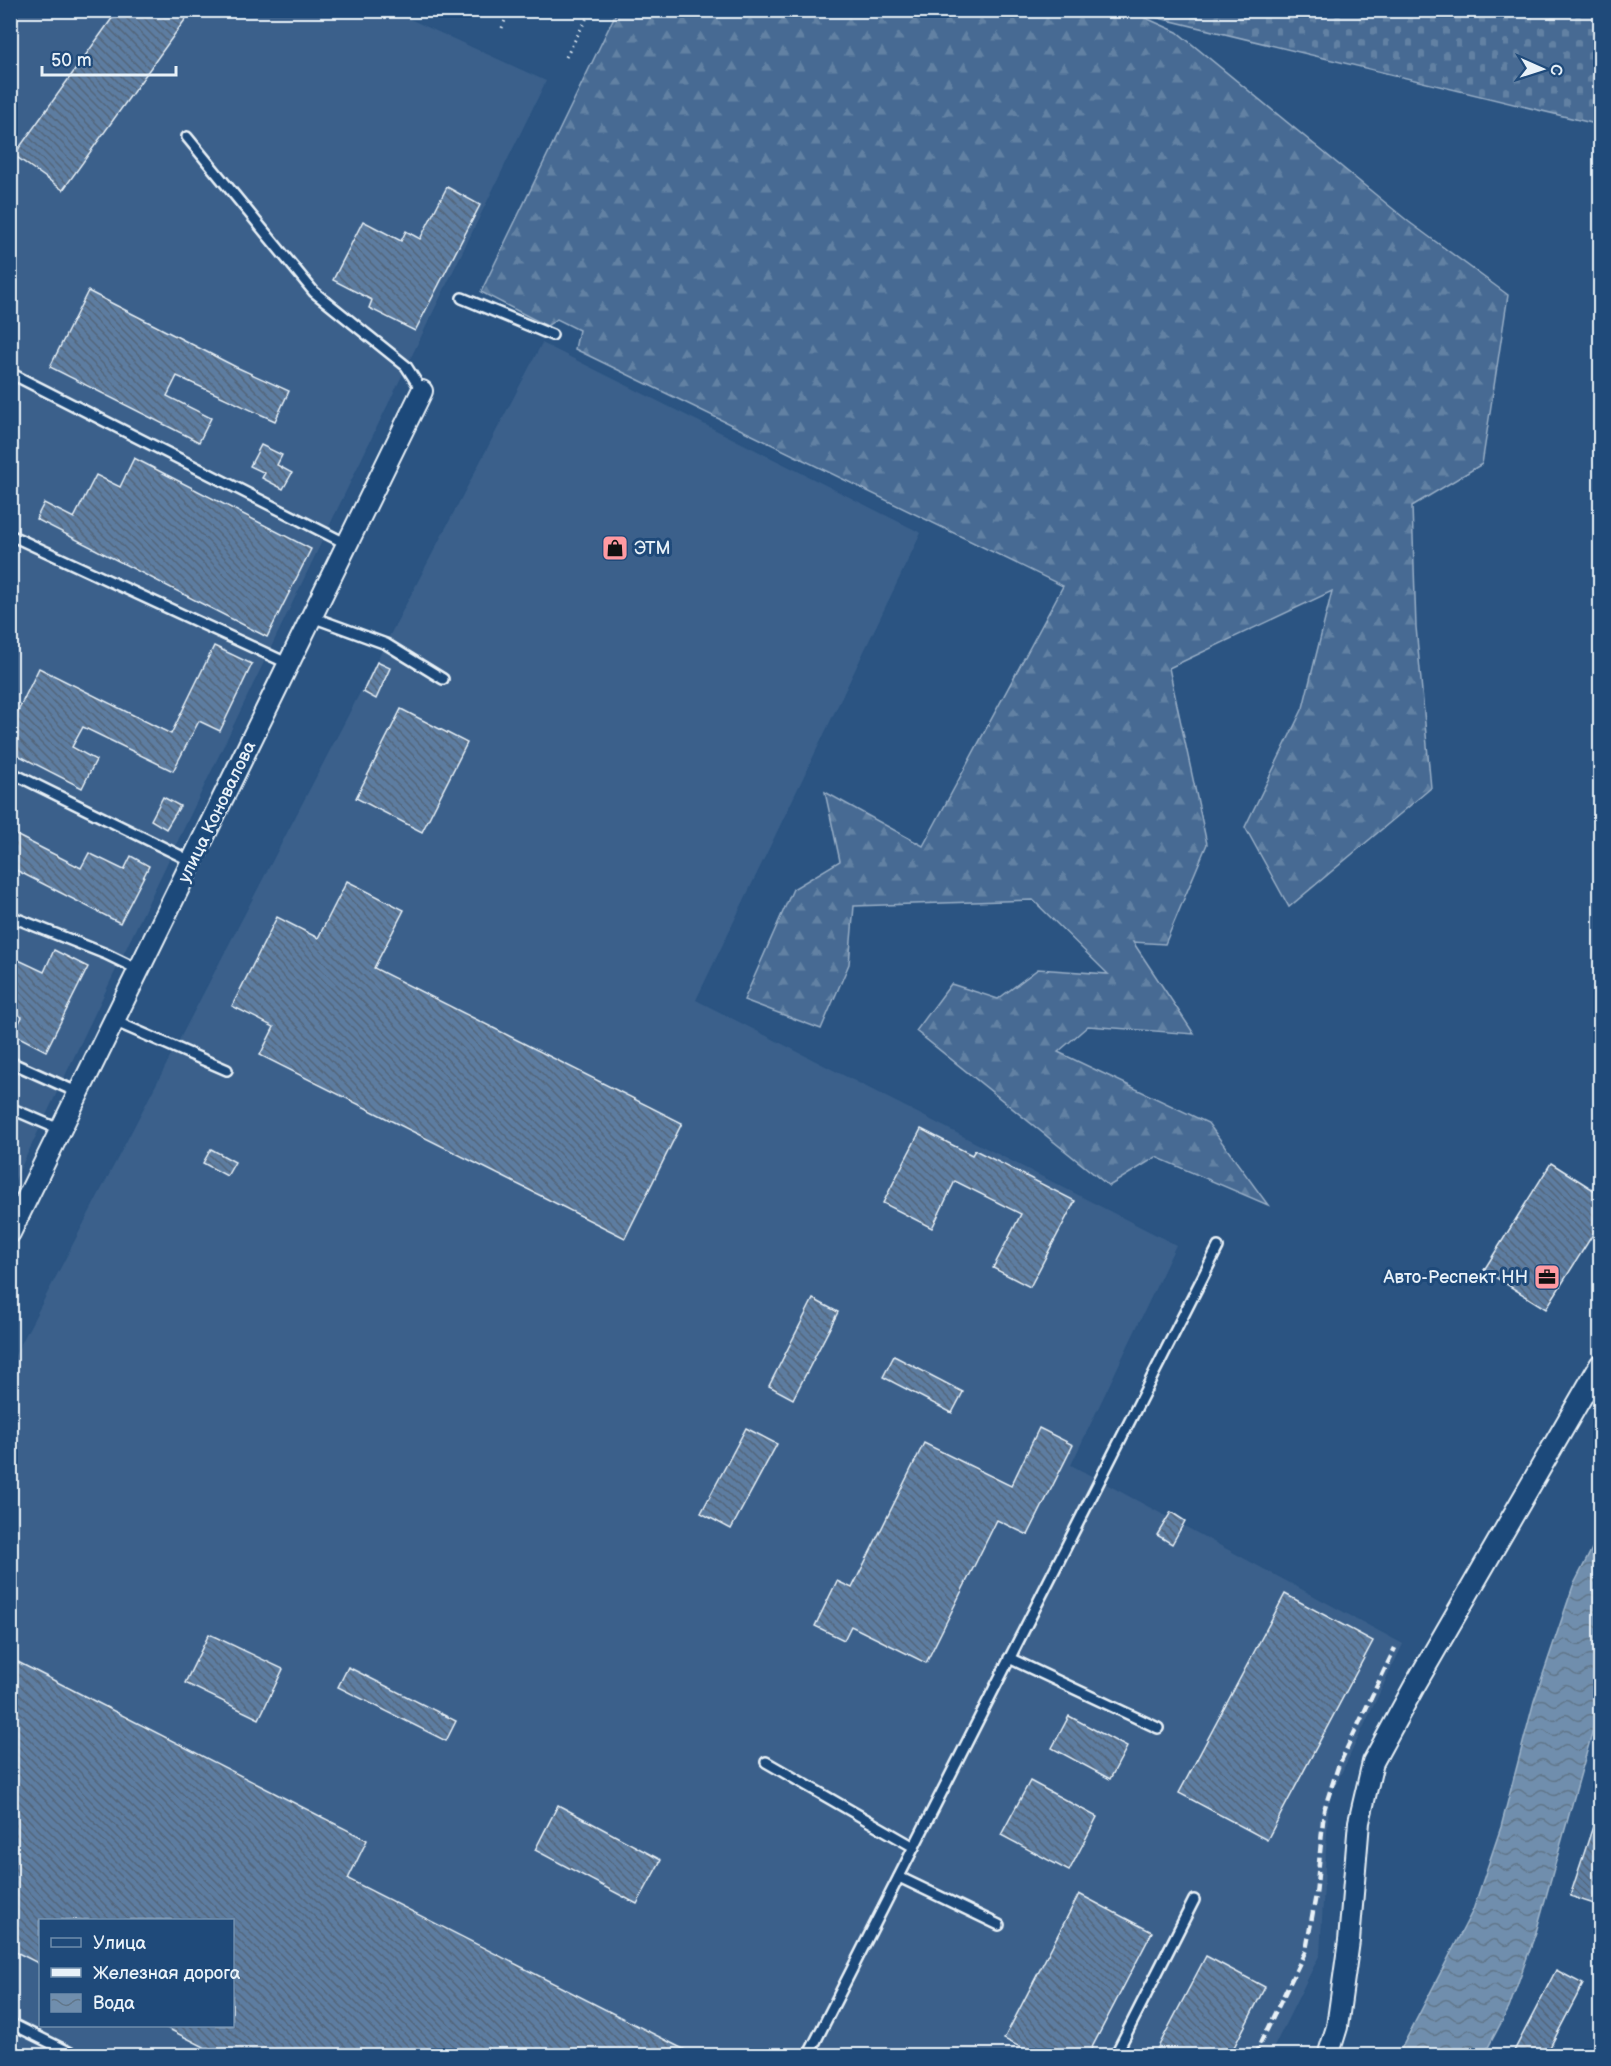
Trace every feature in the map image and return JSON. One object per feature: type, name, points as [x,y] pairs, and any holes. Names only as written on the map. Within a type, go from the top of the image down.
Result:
[{"type":"street","name":"улица Коновалова","points":[[10,1233],[422,391]]},
{"type":"street","points":[[1328,2055],[1336,2027],[1348,1941],[1359,1822],[1373,1762],[1600,1365]]},
{"type":"lane","points":[[187,137],[314,292],[406,366],[422,391]]},
{"type":"lane","points":[[462,298],[552,335]]},
{"type":"lane","points":[[10,373],[348,544]]},
{"type":"lane","points":[[10,535],[289,664]]},
{"type":"lane","points":[[312,616],[386,644],[443,679]]},
{"type":"lane","points":[[10,772],[192,862]]},
{"type":"lane","points":[[10,916],[140,970]]},
{"type":"lane","points":[[114,1021],[227,1070]]},
{"type":"lane","points":[[10,1062],[79,1093]]},
{"type":"lane","points":[[10,1108],[61,1130]]},
{"type":"lane","points":[[808,2055],[1218,1247]]},
{"type":"lane","points":[[1009,1658],[1158,1728]]},
{"type":"lane","points":[[766,1762],[914,1847]]},
{"type":"lane","points":[[898,1877],[999,1925]]},
{"type":"lane","points":[[1115,2055],[1194,1900]]},
{"type":"lane","points":[[10,2023],[77,2055]]},
{"type":"path","points":[[502,28],[509,10]]},
{"type":"path","points":[[566,57],[591,10]]},
{"type":"shaded area","points":[[11,11],[392,11],[546,81],[11,1188]]},
{"type":"shaded area","points":[[542,343],[921,533],[696,1000],[1176,1245],[1071,1465],[1403,1644],[1329,1799],[1320,1954],[1270,2055],[11,2055],[10,1365]]},
{"type":"green space","points":[[1128,10],[1177,32],[1409,222],[1508,295],[1482,464],[1412,506],[1416,627],[1431,788],[1289,907],[1245,827],[1303,708],[1332,591],[1169,668],[1207,844],[1165,944],[1133,942],[1194,1034],[1088,1026],[1058,1052],[1208,1123],[1268,1205],[1156,1157],[1109,1186],[916,1031],[951,984],[998,999],[1038,969],[1108,974],[1033,900],[854,906],[849,964],[821,1029],[744,1000],[793,889],[840,861],[825,792],[923,846],[1063,586],[575,349],[579,330],[557,319],[547,326],[481,292],[617,11]]},
{"type":"green space","points":[[1130,11],[1600,11],[1600,125]]},
{"type":"water","points":[[1600,1533],[1600,1705],[1536,1932],[1509,2008],[1484,2055],[1398,2055],[1473,1910],[1501,1827],[1534,1701],[1573,1586]]},
{"type":"building","points":[[118,10],[192,10],[63,190],[14,155]]},
{"type":"building","points":[[447,187],[480,205],[415,331],[369,308],[372,300],[333,280],[363,221],[401,241],[406,231],[420,239]]},
{"type":"building","points":[[88,291],[236,367],[289,391],[275,421],[177,376],[167,396],[211,418],[199,442],[50,367]]},
{"type":"building","points":[[261,445],[282,455],[277,465],[292,473],[283,489],[262,478],[265,473],[250,466]]},
{"type":"building","points":[[134,458],[311,549],[267,637],[36,519],[44,503],[74,518],[96,475],[120,487]]},
{"type":"building","points":[[214,646],[252,664],[220,731],[199,721],[173,771],[83,727],[72,747],[96,760],[82,788],[10,751],[10,712],[16,715],[39,668],[171,734]]},
{"type":"building","points":[[377,662],[390,668],[376,699],[363,692]]},
{"type":"building","points":[[401,709],[467,743],[422,832],[356,798]]},
{"type":"building","points":[[163,797],[180,806],[166,829],[151,820]]},
{"type":"building","points":[[10,832],[81,868],[89,853],[124,870],[131,856],[149,866],[120,923],[10,867]]},
{"type":"building","points":[[347,881],[404,910],[374,968],[682,1123],[625,1238],[260,1055],[274,1027],[232,1006],[277,917],[318,938]]},
{"type":"building","points":[[54,950],[88,967],[46,1051],[13,1034],[22,1017],[10,1011],[10,956],[44,972]]},
{"type":"building","points":[[921,1129],[972,1155],[975,1150],[1075,1201],[1030,1287],[993,1268],[1021,1214],[955,1181],[932,1228],[883,1203]]},
{"type":"building","points":[[211,1149],[235,1162],[227,1176],[203,1163]]},
{"type":"building","points":[[1551,1163],[1600,1194],[1600,1223],[1546,1309],[1484,1270]]},
{"type":"building","points":[[813,1299],[838,1312],[793,1399],[769,1386]]},
{"type":"building","points":[[894,1356],[963,1392],[952,1413],[883,1377]]},
{"type":"building","points":[[746,1428],[777,1444],[731,1529],[701,1513]]},
{"type":"building","points":[[1039,1428],[1073,1445],[1028,1535],[997,1520],[926,1663],[851,1626],[844,1640],[815,1626],[837,1581],[852,1588],[924,1443],[1011,1486]]},
{"type":"building","points":[[1171,1512],[1185,1521],[1172,1544],[1157,1535]]},
{"type":"building","points":[[1285,1594],[1373,1641],[1267,1840],[1179,1793]]},
{"type":"building","points":[[209,1634],[283,1669],[259,1719],[185,1683]]},
{"type":"building","points":[[10,1658],[367,1840],[348,1879],[695,2055],[220,2055],[165,2027],[234,2027],[234,1919],[39,1919],[39,1964],[10,1949]]},
{"type":"building","points":[[348,1667],[456,1721],[446,1741],[338,1687]]},
{"type":"building","points":[[1069,1716],[1127,1747],[1110,1779],[1052,1748]]},
{"type":"building","points":[[1030,1781],[1097,1817],[1069,1871],[1001,1835]]},
{"type":"building","points":[[558,1805],[661,1860],[637,1904],[535,1850]]},
{"type":"building","points":[[1598,1811],[1600,1812],[1600,1906],[1570,1896]]},
{"type":"building","points":[[1079,1894],[1152,1932],[1088,2055],[1036,2055],[1004,2039]]},
{"type":"building","points":[[1206,1956],[1265,1987],[1230,2055],[1154,2055]]},
{"type":"building","points":[[1556,1970],[1583,1984],[1546,2055],[1512,2055]]},
{"type":"railway","points":[[1254,2056],[1306,1950],[1316,1895],[1324,1810],[1338,1767],[1395,1648]]},
{"type":"place","name":"ЭТМ","points":[[615,548]]},
{"type":"place","name":"Авто-Респект НН","points":[[1547,1277]]}]
